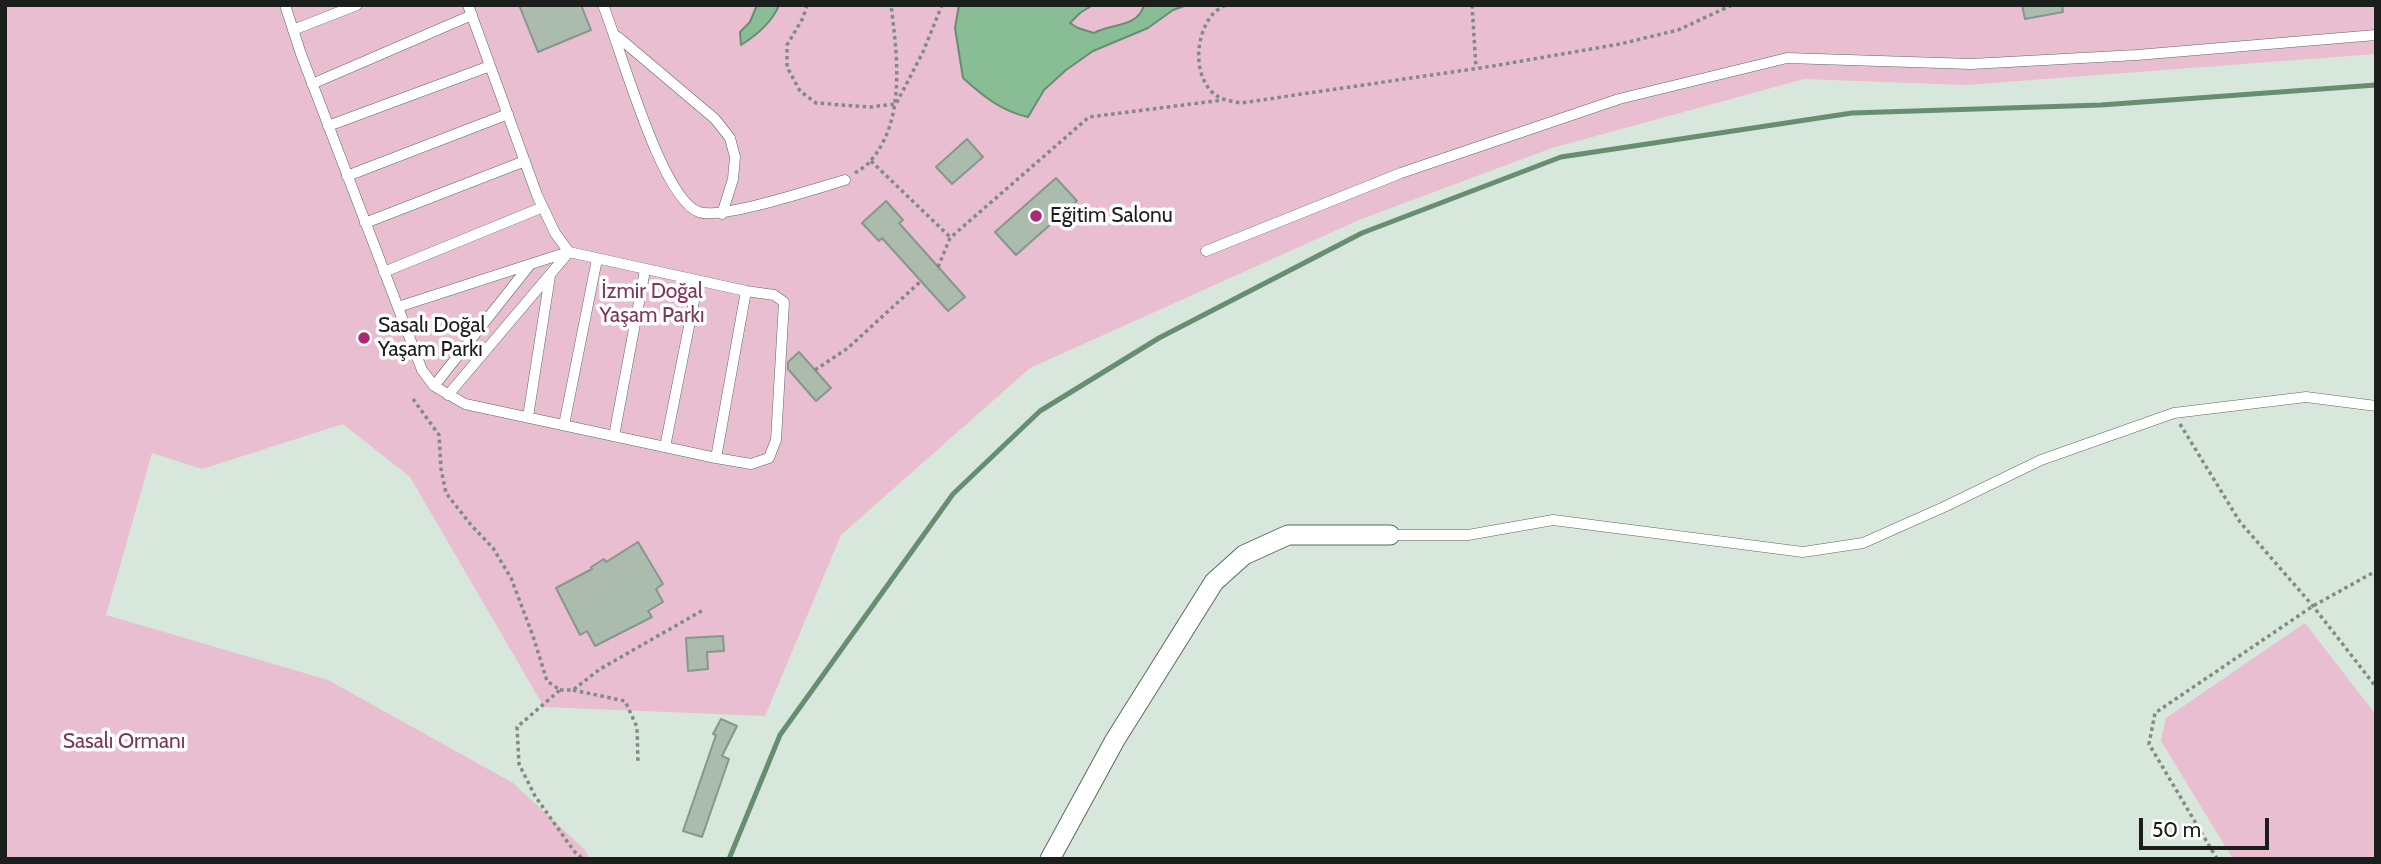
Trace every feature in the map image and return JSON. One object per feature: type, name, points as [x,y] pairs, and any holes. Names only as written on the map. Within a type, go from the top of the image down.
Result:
[{"type":"street","points":[[1050,859],[1115,740],[1213,582],[1244,555],[1288,535],[1390,536]]},
{"type":"lane","points":[[285,5],[312,84],[422,370],[434,386],[465,404],[751,464],[769,457],[776,440],[784,302],[774,295],[569,252],[398,307]]},
{"type":"lane","points":[[293,30],[358,5]]},
{"type":"lane","points":[[603,5],[664,171],[679,196],[698,212],[722,214],[845,180]]},
{"type":"lane","points":[[312,84],[470,10],[543,207],[555,233],[569,252]]},
{"type":"lane","points":[[616,35],[715,119],[730,138],[736,157],[733,179],[722,214]]},
{"type":"lane","points":[[1206,251],[1401,173],[1606,103],[1787,58],[1971,64],[2137,55],[2376,35]]},
{"type":"lane","points":[[328,126],[490,66]]},
{"type":"lane","points":[[347,176],[508,114]]},
{"type":"lane","points":[[365,223],[525,161]]},
{"type":"lane","points":[[384,272],[543,207]]},
{"type":"lane","points":[[448,395],[569,252]]},
{"type":"lane","points":[[564,425],[597,259]]},
{"type":"lane","points":[[434,386],[531,264]]},
{"type":"lane","points":[[614,436],[645,270]]},
{"type":"lane","points":[[528,418],[550,276]]},
{"type":"lane","points":[[665,447],[698,281]]},
{"type":"lane","points":[[716,458],[746,291]]},
{"type":"lane","points":[[1390,536],[1468,535],[1553,520],[1803,552],[1863,543],[1944,508],[2041,460],[2174,413],[2306,397],[2376,406]]},
{"type":"path","points":[[807,5],[803,18],[787,45],[787,67],[800,92],[816,103],[870,107],[895,104]]},
{"type":"path","points":[[891,5],[898,57],[895,104]]},
{"type":"path","points":[[845,180],[872,161],[884,141],[895,104],[923,52],[942,5]]},
{"type":"path","points":[[1223,100],[1210,91],[1199,69],[1200,36],[1213,14],[1225,5]]},
{"type":"path","points":[[1472,5],[1476,68]]},
{"type":"path","points":[[938,267],[950,238],[1089,117],[1223,100],[1241,103],[1620,44],[1678,30],[1731,5]]},
{"type":"path","points":[[872,161],[950,238]]},
{"type":"path","points":[[815,370],[848,348],[921,281]]},
{"type":"path","points":[[413,399],[439,435],[446,493],[493,548],[510,578],[547,681],[560,690],[573,690],[625,701],[637,727],[638,763]]},
{"type":"path","points":[[2174,413],[2240,522],[2313,606],[2376,687]]},
{"type":"path","points":[[2217,859],[2149,744],[2155,713],[2313,606],[2376,571]]},
{"type":"path","points":[[573,690],[600,669],[705,609]]},
{"type":"path","points":[[560,690],[517,727],[519,764],[535,796],[574,851],[583,859]]},
{"type":"green space","name":"İzmir Doğal Yaşam Parkı","points":[[5,5],[2376,5],[2376,54],[1966,85],[1804,79],[1552,148],[1359,220],[1030,368],[841,535],[765,716],[544,707],[410,477],[343,424],[202,469],[152,453],[106,615],[328,680],[513,783],[584,849],[590,859],[5,859]]},
{"type":"green space","points":[[2305,623],[2376,715],[2376,859],[2233,859],[2161,741],[2166,718]]},
{"type":"shaded area","points":[[757,5],[779,5],[763,28],[741,45],[740,32],[750,22]]},
{"type":"shaded area","points":[[959,5],[1093,5],[1070,23],[1094,33],[1136,18],[1144,5],[1187,5],[1173,10],[1148,28],[1093,51],[1066,70],[1044,90],[1028,117],[993,102],[963,78],[955,28]]},
{"type":"building","points":[[519,5],[581,5],[591,30],[538,52]]},
{"type":"building","points":[[2022,5],[2062,5],[2063,12],[2025,19]]},
{"type":"building","points":[[967,139],[983,157],[952,184],[936,167]]},
{"type":"building","name":"Eğitim Salonu","points":[[1056,178],[1077,201],[1016,255],[995,232]]},
{"type":"building","points":[[886,201],[903,220],[899,223],[965,297],[948,311],[882,238],[879,241],[862,223]]},
{"type":"building","points":[[799,352],[831,388],[816,401],[788,369],[788,362]]},
{"type":"building","points":[[638,542],[663,584],[656,589],[663,602],[648,611],[652,617],[595,646],[587,631],[580,635],[556,588]]},
{"type":"building","points":[[723,636],[724,651],[707,652],[708,669],[688,671],[686,638]]},
{"type":"building","points":[[721,719],[737,726],[722,756],[729,759],[702,837],[683,831],[716,735],[713,734]]},
{"type":"waterway","points":[[729,859],[780,735],[953,494],[1040,411],[1159,338],[1362,233],[1561,157],[1852,113],[2101,105],[2376,85]]},
{"type":"place","name":"Eğitim Salonu","points":[[1036,216]]},
{"type":"place","name":"Sasalı Doğal Yaşam Parkı","points":[[364,338]]},
{"type":"park label","name":"Sasalı Ormanı","points":[[124,742]]}]
